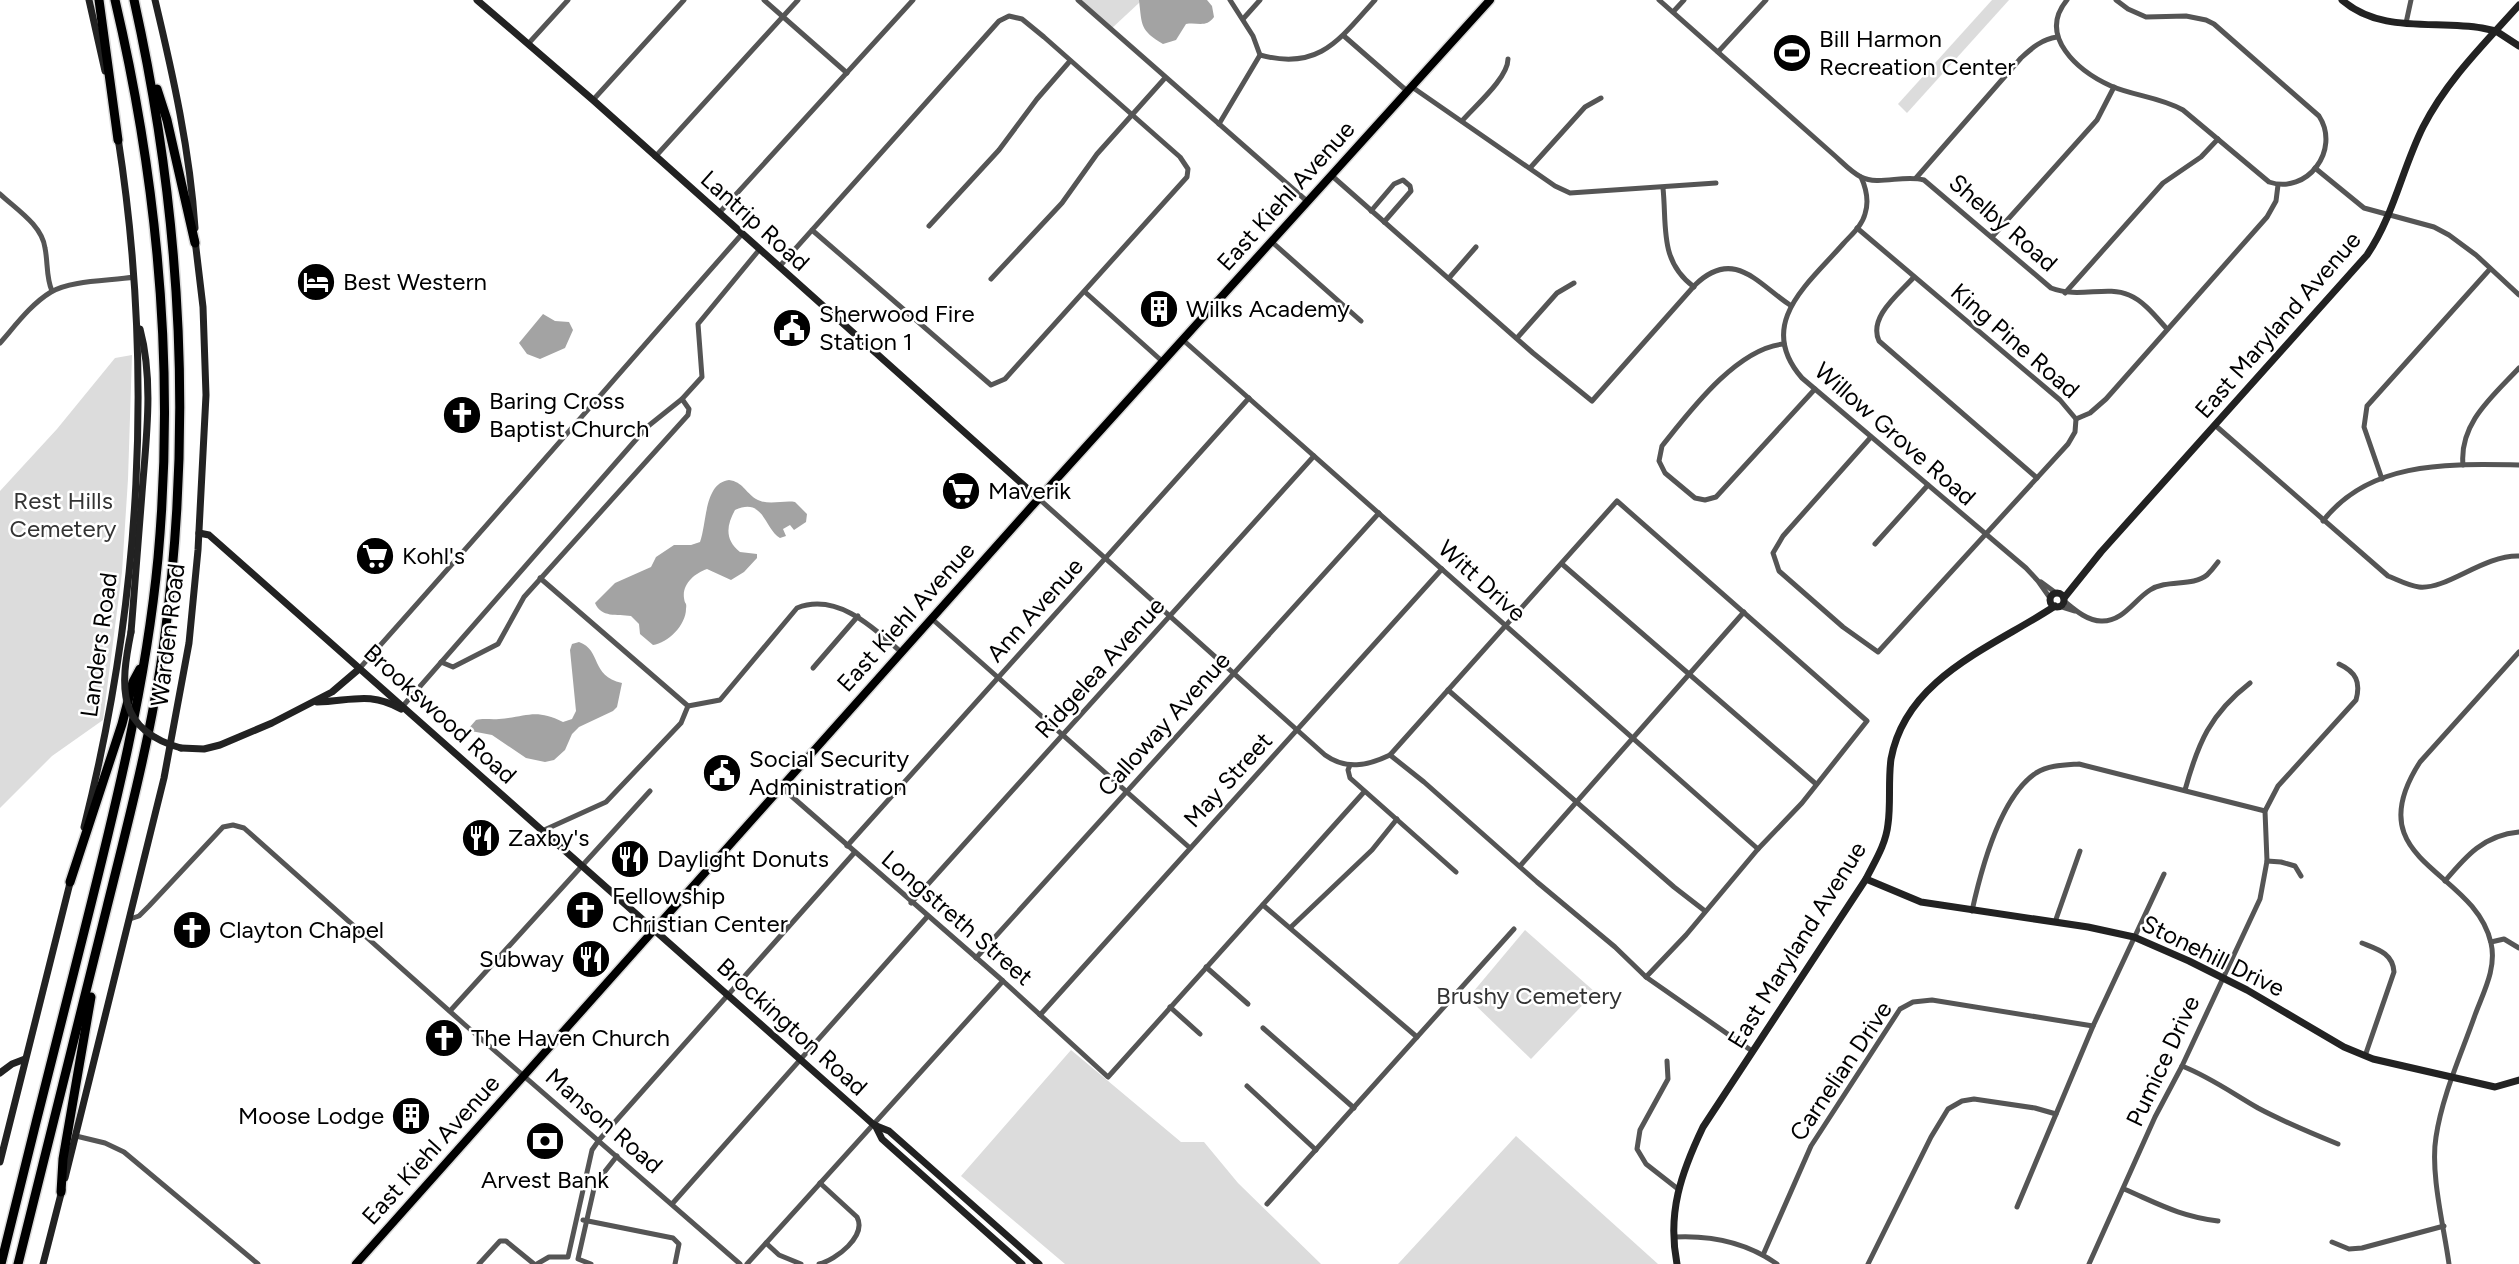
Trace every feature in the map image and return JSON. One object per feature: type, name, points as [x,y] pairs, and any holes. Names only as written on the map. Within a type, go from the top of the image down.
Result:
[{"type":"highway","points":[[99,0],[118,140]]},
{"type":"highway","points":[[1,1264],[117,800],[144,662],[158,559],[165,414],[160,275],[144,142],[115,0]]},
{"type":"highway","points":[[18,1264],[146,749],[171,592],[181,418],[177,282],[148,62],[134,0]]},
{"type":"highway","points":[[148,62],[166,120],[195,243]]},
{"type":"highway","points":[[70,882],[133,682],[144,662]]},
{"type":"highway","points":[[61,1192],[63,1159],[99,945]]},
{"type":"main road","name":"Landers Road","points":[[0,1162],[109,715],[131,561],[138,447],[134,277],[118,140],[89,0]]},
{"type":"main road","name":"Warden Road","points":[[43,1264],[164,778],[189,643],[199,533],[206,395],[203,307],[188,163],[171,68],[155,0]]},
{"type":"main road","name":"Lantrip Road","points":[[477,0],[593,100],[1038,499]]},
{"type":"main road","name":"East Kiehl Avenue","points":[[356,1264],[1038,499],[1490,0]]},
{"type":"main road","points":[[2342,0],[2366,17],[2384,22],[2468,26],[2496,32],[2519,46]]},
{"type":"main road","name":"East Maryland Avenue","points":[[1677,1264],[1674,1219],[1685,1164],[1703,1127],[1866,878],[1884,843],[1889,823],[1892,759],[1898,735],[1916,701],[1941,677],[2039,615],[2057,600],[2352,274],[2375,243],[2389,216],[2433,108],[2471,57],[2519,5]]},
{"type":"main road","points":[[136,314],[144,344],[146,437],[131,632],[123,670],[123,690],[130,711],[142,727],[163,743],[181,748],[204,748],[220,745],[272,723],[332,692],[359,669]]},
{"type":"main road","name":"Brookswood Road","points":[[199,533],[209,535],[653,929]]},
{"type":"main road","points":[[313,702],[368,697],[387,701],[413,717]]},
{"type":"main road","name":"Stonehill Drive","points":[[1866,878],[1921,902],[2088,927],[2134,937],[2222,977],[2344,1047],[2365,1056],[2495,1087],[2519,1080]]},
{"type":"main road","name":"Brockington Road","points":[[653,929],[874,1125],[882,1139],[1022,1264]]},
{"type":"main road","points":[[0,1073],[25,1059]]},
{"type":"main road","name":"Brockington Road","points":[[874,1125],[889,1131],[1039,1264]]},
{"type":"street","points":[[528,44],[568,0]]},
{"type":"street","points":[[593,100],[684,0]]},
{"type":"street","points":[[764,0],[846,73]]},
{"type":"street","points":[[655,157],[798,0]]},
{"type":"street","points":[[719,213],[912,0]]},
{"type":"street","points":[[1078,0],[1308,202]]},
{"type":"street","points":[[1230,0],[1253,36],[1260,55]]},
{"type":"street","points":[[1243,19],[1260,0]]},
{"type":"street","points":[[1260,55],[1281,60],[1302,59],[1331,47],[1375,0]]},
{"type":"street","points":[[1661,0],[1861,177],[1866,192],[1867,210],[1857,228],[1790,305],[1784,324],[1784,344],[1750,355],[1726,374],[1662,446],[1659,457],[1663,470],[1695,498],[1716,498],[1815,389]]},
{"type":"street","points":[[1673,12],[1684,0]]},
{"type":"street","points":[[1718,52],[1766,0]]},
{"type":"street","points":[[2067,0],[2056,18],[2057,37],[2070,56],[2093,75],[2114,87],[2166,101],[2188,114],[2261,177],[2278,185],[2301,179],[2315,168],[2328,141],[2326,127],[2319,116],[2222,29],[2196,17],[2146,16],[2128,9],[2116,0]]},
{"type":"street","points":[[2406,23],[2411,0]]},
{"type":"street","points":[[779,267],[812,230],[996,24],[1009,16],[1023,19],[1184,161],[1188,174],[1085,292],[1000,382],[990,385],[812,230]]},
{"type":"street","points":[[1344,36],[1409,89],[1462,121],[1555,186],[1570,192],[1716,183]]},
{"type":"street","points":[[1916,178],[2021,58],[2049,38],[2057,37]]},
{"type":"street","points":[[1219,124],[1260,55]]},
{"type":"street","points":[[1462,121],[1502,77],[1508,67],[1508,59]]},
{"type":"street","points":[[929,226],[999,150],[1070,61]]},
{"type":"street","points":[[991,279],[1062,203],[1090,163],[1165,78]]},
{"type":"street","points":[[1992,237],[2097,120],[2114,87]]},
{"type":"street","points":[[1530,168],[1585,107],[1601,98]]},
{"type":"street","points":[[2065,293],[2163,183],[2201,158],[2218,139]]},
{"type":"street","points":[[2315,168],[2355,202],[2374,212],[2434,227],[2460,243],[2519,295]]},
{"type":"street","points":[[1331,175],[1577,391],[1592,401],[1702,278],[1715,271],[1740,270],[1758,279],[1790,305]]},
{"type":"street","name":"Shelby Road","points":[[1861,177],[1916,178],[1931,185],[2051,288],[2065,293],[2119,292],[2130,295],[2167,329]]},
{"type":"street","points":[[1371,211],[1394,184],[1403,180],[1407,183],[1410,191],[1384,222]]},
{"type":"street","points":[[2076,419],[2098,407],[2267,217],[2276,201],[2278,185]]},
{"type":"street","points":[[1663,188],[1671,262],[1678,274],[1694,287]]},
{"type":"street","points":[[0,194],[39,231],[45,244],[52,291]]},
{"type":"street","name":"King Pine Road","points":[[1857,228],[2068,407],[2076,419],[2071,440],[1878,652],[1815,603],[1779,571],[1774,561],[1774,550],[1783,536],[1871,437]]},
{"type":"street","points":[[359,669],[742,234]]},
{"type":"street","points":[[1272,242],[1361,321]]},
{"type":"street","points":[[1449,278],[1476,247]]},
{"type":"street","points":[[402,707],[647,428],[682,399],[702,377],[698,324],[759,250]]},
{"type":"street","points":[[2382,479],[2364,427],[2368,406],[2490,269]]},
{"type":"street","points":[[0,343],[29,311],[52,291],[134,277]]},
{"type":"street","points":[[1914,277],[1879,317],[1875,328],[1879,341],[2037,478]]},
{"type":"street","points":[[1517,338],[1557,293],[1574,283]]},
{"type":"street","points":[[1085,292],[1163,362]]},
{"type":"street","name":"Witt Drive","points":[[1183,340],[1758,849]]},
{"type":"street","name":"Willow Grove Road","points":[[1784,344],[1797,372],[1815,389],[1985,534],[2057,600]]},
{"type":"street","points":[[2463,465],[2462,449],[2468,428],[2519,368]]},
{"type":"street","name":"Ann Avenue","points":[[847,846],[1249,398]]},
{"type":"street","points":[[441,662],[453,667],[498,644],[524,597],[688,415],[689,409],[682,399]]},
{"type":"street","points":[[2216,426],[2388,576],[2422,587],[2454,577],[2494,558],[2519,556]]},
{"type":"street","name":"Ridgelea Avenue","points":[[912,903],[1314,456]]},
{"type":"street","points":[[2323,521],[2348,494],[2382,479],[2427,466],[2519,466]]},
{"type":"street","points":[[1875,544],[1928,485]]},
{"type":"street","points":[[1038,499],[1330,759],[1350,765],[1367,764],[1390,755],[1617,501],[1867,721],[1816,785],[1686,935],[1646,977]]},
{"type":"street","name":"Calloway Avenue","points":[[976,958],[1379,513]]},
{"type":"street","points":[[2057,600],[2100,622],[2114,619],[2126,612],[2151,589],[2206,576],[2218,562]]},
{"type":"street","points":[[1562,564],[1816,785]]},
{"type":"street","name":"May Street","points":[[1040,1015],[1442,569]]},
{"type":"street","points":[[540,578],[688,706]]},
{"type":"street","points":[[688,706],[720,700],[797,608],[811,602],[850,611],[901,652]]},
{"type":"street","points":[[1520,866],[1744,612]]},
{"type":"street","points":[[813,668],[858,616]]},
{"type":"street","points":[[932,618],[1190,848]]},
{"type":"street","points":[[2449,1264],[2434,1152],[2438,1122],[2489,976],[2493,956],[2482,918],[2469,902],[2425,866],[2409,844],[2402,824],[2402,802],[2409,780],[2420,762],[2519,652]]},
{"type":"street","points":[[1972,911],[1979,879],[2008,803],[2021,786],[2037,773],[2050,767],[2079,764],[2265,811],[2278,786],[2356,700],[2358,679],[2349,668],[2339,664]]},
{"type":"street","points":[[2185,790],[2206,729],[2231,698],[2250,683]]},
{"type":"street","points":[[1448,690],[1705,911]]},
{"type":"street","points":[[542,831],[606,803],[681,723],[688,706]]},
{"type":"street","points":[[1390,755],[1623,954],[1646,977],[1752,1051]]},
{"type":"street","points":[[1350,765],[1350,778],[1456,872]]},
{"type":"street","name":"Longstreth Street","points":[[781,787],[1003,981],[1108,1077],[1170,1007]]},
{"type":"street","points":[[450,1011],[650,791]]},
{"type":"street","points":[[1200,1034],[1170,1007],[1364,792]]},
{"type":"street","name":"Pumice Drive","points":[[2089,1264],[2155,1117],[2182,1066],[2260,899],[2267,861],[2265,811]]},
{"type":"street","points":[[1291,927],[1372,849],[1398,819]]},
{"type":"street","name":"Manson Road","points":[[130,919],[139,916],[213,836],[228,825],[239,826],[740,1264]]},
{"type":"street","points":[[2445,881],[2467,854],[2480,844],[2506,833],[2519,832]]},
{"type":"street","points":[[2055,922],[2080,851]]},
{"type":"street","points":[[568,1257],[592,1150],[599,1140],[855,852]]},
{"type":"street","points":[[2267,861],[2295,866],[2301,876]]},
{"type":"street","points":[[2017,1207],[2094,1026],[2164,874]]},
{"type":"street","points":[[1263,905],[1417,1038]]},
{"type":"street","points":[[672,1204],[927,917]]},
{"type":"street","points":[[1267,1204],[1514,929]]},
{"type":"street","points":[[2491,942],[2504,939],[2519,948]]},
{"type":"street","points":[[2362,943],[2384,952],[2393,963],[2394,972],[2365,1056]]},
{"type":"street","points":[[1206,967],[1248,1004]]},
{"type":"street","points":[[747,1264],[1003,981]]},
{"type":"street","name":"Carnelian Drive","points":[[1763,1255],[1811,1146],[1900,1009],[1913,1002],[1932,1000],[2094,1026]]},
{"type":"street","points":[[1263,1028],[1354,1108]]},
{"type":"street","points":[[1667,1061],[1668,1079],[1636,1141],[1637,1149],[1646,1164],[1678,1189]]},
{"type":"street","points":[[2182,1066],[2224,1085],[2297,1128],[2338,1144]]},
{"type":"street","points":[[1247,1086],[1316,1150]]},
{"type":"street","points":[[1868,1264],[1931,1137],[1948,1109],[1974,1098],[2056,1114]]},
{"type":"street","points":[[76,1136],[105,1143],[124,1153],[258,1264]]},
{"type":"street","points":[[578,1259],[593,1191],[599,1176],[617,1156]]},
{"type":"street","points":[[588,1170],[599,1176]]},
{"type":"street","points":[[819,1264],[839,1254],[858,1233],[860,1225],[857,1217],[820,1183]]},
{"type":"street","points":[[583,1188],[593,1191]]},
{"type":"street","points":[[2124,1189],[2172,1211],[2218,1221]]},
{"type":"street","points":[[577,1218],[673,1238],[679,1244],[675,1264]]},
{"type":"street","points":[[2332,1242],[2341,1248],[2362,1248],[2444,1226]]},
{"type":"street","points":[[1674,1237],[1726,1240],[1763,1255],[1777,1264]]},
{"type":"street","points":[[479,1264],[500,1241],[506,1241],[536,1264],[549,1257],[568,1257],[591,1264]]},
{"type":"street","points":[[766,1243],[779,1255],[801,1264]]},
{"type":"green space","points":[[1078,0],[1139,0],[1140,2],[1111,29]]},
{"type":"green space","points":[[1992,0],[2009,0],[1907,113],[1898,104]]},
{"type":"green space","name":"Rest Hills Cemetery","points":[[132,355],[122,572],[103,720],[52,756],[0,808],[0,491],[57,429],[115,358]]},
{"type":"green space","name":"Brushy Cemetery","points":[[1525,930],[1595,992],[1531,1059],[1468,998]]},
{"type":"green space","points":[[1071,1050],[1181,1142],[1204,1142],[1238,1183],[1321,1264],[1065,1264],[961,1176]]},
{"type":"green space","points":[[1516,1136],[1658,1264],[1398,1264]]},
{"type":"shaded area","points":[[1139,0],[1207,0],[1212,6],[1214,17],[1205,24],[1186,24],[1176,40],[1163,44],[1146,31]]},
{"type":"shaded area","points":[[543,314],[555,321],[569,322],[573,330],[565,348],[540,359],[527,354],[519,343]]},
{"type":"shaded area","points":[[729,480],[738,483],[761,501],[795,502],[807,514],[806,522],[794,530],[790,525],[783,529],[786,536],[780,538],[752,507],[735,510],[730,522],[729,538],[740,552],[757,554],[757,558],[744,572],[731,580],[707,569],[694,576],[685,588],[686,607],[683,621],[675,632],[659,644],[653,645],[640,634],[639,624],[631,616],[610,614],[598,608],[595,603],[615,583],[651,567],[656,557],[674,545],[700,542],[711,496],[715,488]]},
{"type":"shaded area","points":[[579,642],[591,651],[605,675],[622,683],[617,707],[579,727],[572,734],[565,750],[554,760],[545,762],[526,758],[492,735],[471,731],[469,728],[479,719],[538,714],[563,722],[572,719],[576,711],[570,650],[572,644]]},
{"type":"place","name":"Bill Harmon Recreation Center","points":[[1792,53]]},
{"type":"place","name":"Best Western","points":[[316,282]]},
{"type":"place","name":"Wilks Academy","points":[[1159,309]]},
{"type":"place","name":"Sherwood Fire Station 1","points":[[792,328]]},
{"type":"place","name":"Baring Cross Baptist Church","points":[[462,415]]},
{"type":"place","name":"Maverik","points":[[961,491]]},
{"type":"place","name":"Kohl's","points":[[375,556]]},
{"type":"place","name":"Social Security Administration","points":[[722,773]]},
{"type":"place","name":"Zaxby's","points":[[481,838]]},
{"type":"place","name":"Daylight Donuts","points":[[630,859]]},
{"type":"place","name":"Fellowship Christian Center","points":[[585,910]]},
{"type":"place","name":"Clayton Chapel","points":[[192,930]]},
{"type":"place","name":"Subway","points":[[591,959]]},
{"type":"place","name":"The Haven Church","points":[[444,1038]]},
{"type":"place","name":"Moose Lodge","points":[[411,1116]]},
{"type":"place","name":"Arvest Bank","points":[[545,1141]]}]
